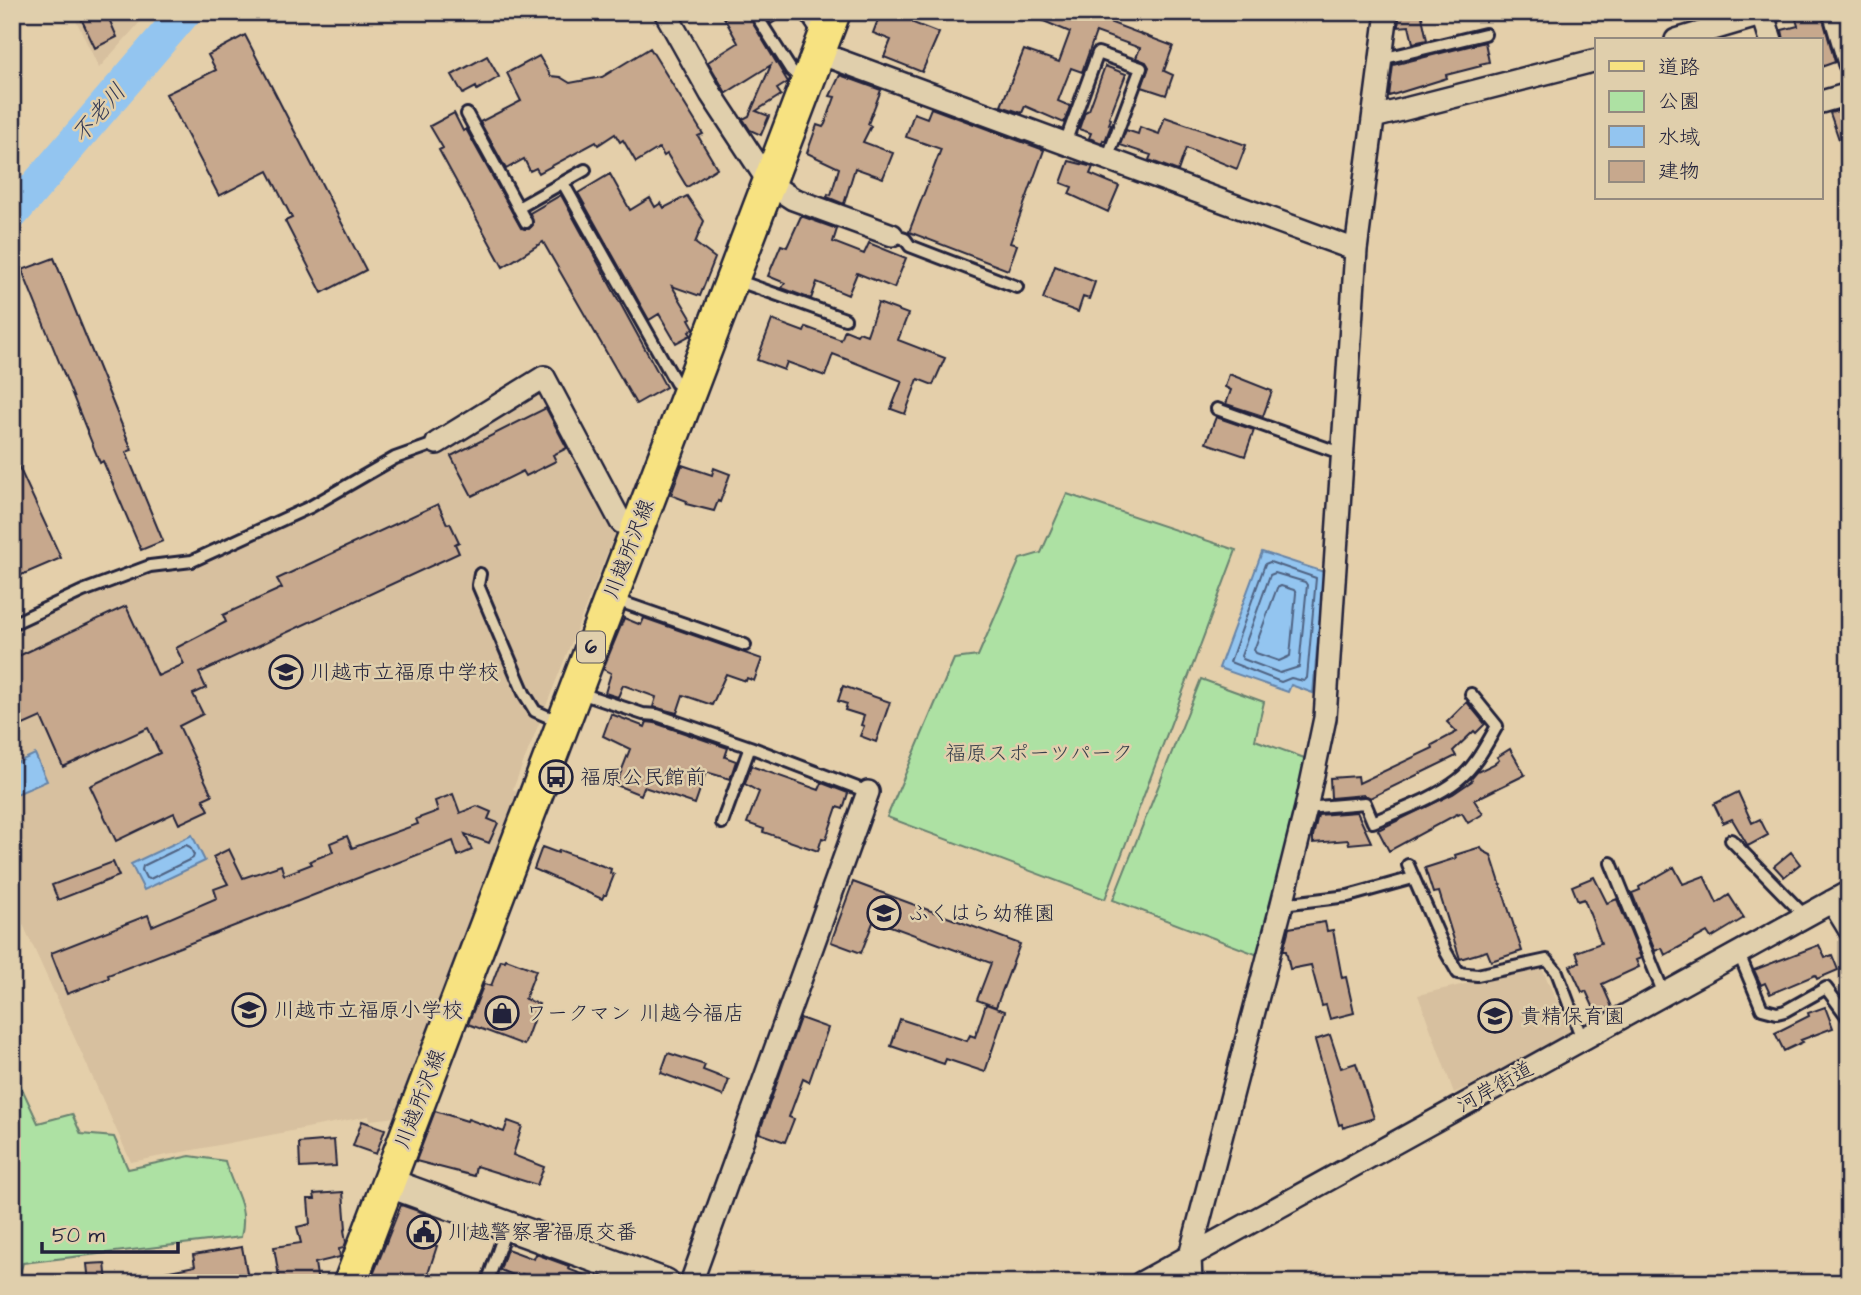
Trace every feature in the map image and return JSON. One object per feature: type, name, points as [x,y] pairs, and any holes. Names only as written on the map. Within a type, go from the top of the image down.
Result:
[{"type":"main road","name":"川越所沢線","points":[[350,1283],[808,83],[821,28]]},
{"type":"street","points":[[665,12],[710,94],[770,184],[793,199],[892,235]]},
{"type":"street","points":[[1191,1283],[1190,1256],[1282,904],[1325,718],[1356,250],[1387,12]]},
{"type":"street","points":[[1690,38],[1767,14],[1771,38]]},
{"type":"street","points":[[1840,14],[1849,63]]},
{"type":"street","points":[[821,28],[1065,143],[1356,250]]},
{"type":"street","points":[[1374,117],[1595,61]]},
{"type":"street","points":[[1822,102],[1849,94]]},
{"type":"street","points":[[438,443],[544,377],[621,522],[637,531]]},
{"type":"street","points":[[691,1283],[738,1146],[868,792]]},
{"type":"street","points":[[1840,897],[1849,929]]},
{"type":"street","name":"河岸街道","points":[[1141,1283],[1840,897]]},
{"type":"street","points":[[389,1183],[507,1226],[613,1271],[665,1283]]},
{"type":"lane","points":[[754,12],[791,70],[808,83]]},
{"type":"lane","points":[[1381,59],[1485,34]]},
{"type":"lane","points":[[1065,143],[1098,53],[1141,68],[1107,159]]},
{"type":"lane","points":[[467,114],[526,222]]},
{"type":"lane","points":[[519,208],[585,170]]},
{"type":"lane","points":[[563,183],[676,383],[689,393]]},
{"type":"lane","points":[[892,235],[905,239],[910,246],[1017,287]]},
{"type":"lane","points":[[733,279],[845,319]]},
{"type":"lane","points":[[1217,409],[1344,454]]},
{"type":"lane","points":[[12,624],[150,566],[192,561],[310,507],[395,458],[438,443]]},
{"type":"lane","points":[[480,574],[478,585],[524,693],[535,711],[562,723]]},
{"type":"lane","points":[[610,598],[745,645]]},
{"type":"lane","points":[[575,691],[643,714],[657,715],[750,747],[868,792]]},
{"type":"lane","points":[[1306,808],[1365,803],[1373,822],[1458,780],[1478,759],[1497,726],[1471,694]]},
{"type":"lane","points":[[722,823],[750,747]]},
{"type":"lane","points":[[1731,840],[1805,916]]},
{"type":"lane","points":[[1611,863],[1664,994]]},
{"type":"lane","points":[[1408,865],[1458,973],[1477,975],[1547,960],[1557,972],[1582,1038]]},
{"type":"lane","points":[[1282,904],[1348,896],[1413,878]]},
{"type":"lane","points":[[1738,954],[1762,1009],[1777,1013],[1786,1011],[1826,988],[1849,1019]]},
{"type":"lane","points":[[487,1283],[507,1226]]},
{"type":"shaded area","points":[[72,12],[149,12],[99,68]]},
{"type":"shaded area","points":[[538,390],[545,392],[616,531],[513,789],[517,792],[396,1117],[370,1120],[369,1116],[131,1162],[12,900],[12,629],[89,595],[153,571],[197,566],[311,513],[401,462],[442,451]]},
{"type":"shaded area","name":"貴精保育園","points":[[1541,966],[1573,1037],[1454,1093],[1418,995]]},
{"type":"green space","name":"福原スポーツパーク","points":[[1067,494],[1236,550],[1105,899],[887,817],[954,659],[978,656],[1020,559],[1041,553]]},
{"type":"green space","points":[[1201,679],[1264,702],[1255,740],[1307,759],[1258,955],[1113,900]]},
{"type":"green space","points":[[12,1067],[38,1123],[72,1114],[81,1134],[114,1137],[128,1169],[190,1156],[225,1161],[242,1206],[241,1237],[23,1263],[17,1283],[12,1283],[12,1150],[21,1146],[12,1124]]},
{"type":"water","points":[[1262,552],[1324,572],[1313,693],[1291,685],[1288,692],[1219,668]]},
{"type":"water","points":[[35,754],[47,781],[12,796],[12,765]]},
{"type":"water","points":[[192,835],[205,861],[144,890],[131,864]]},
{"type":"building","points":[[78,12],[106,12],[117,37],[95,48]]},
{"type":"building","points":[[721,12],[746,12],[788,82],[777,89],[781,95],[756,111],[769,116],[761,135],[750,130],[743,119],[749,116],[771,65],[726,93],[708,62],[738,43]]},
{"type":"building","points":[[764,12],[789,12],[771,24]]},
{"type":"building","points":[[881,12],[916,12],[913,23],[939,33],[922,72],[884,57],[891,40],[873,33]]},
{"type":"building","points":[[1022,12],[1075,12],[1095,20],[1096,17],[1173,46],[1164,71],[1173,75],[1166,95],[1142,87],[1149,67],[1146,62],[1136,58],[1140,48],[1096,32],[1082,72],[1071,68],[1058,101],[1070,106],[1064,123],[1025,106],[1022,113],[1001,106],[1024,50],[1059,62],[1070,32]]},
{"type":"building","points":[[1400,12],[1421,12],[1427,40],[1413,43],[1409,26],[1398,27]]},
{"type":"building","points":[[1794,12],[1821,12],[1835,62],[1822,67],[1822,38],[1784,38],[1782,30],[1798,26]]},
{"type":"building","points":[[245,35],[366,270],[322,293],[285,221],[292,218],[268,171],[219,196],[166,94],[216,70],[208,55]]},
{"type":"building","points":[[1485,42],[1489,62],[1389,96],[1393,65]]},
{"type":"building","points":[[650,48],[703,134],[698,136],[717,168],[687,187],[667,154],[664,156],[659,148],[636,162],[623,140],[620,142],[615,134],[539,173],[536,168],[530,171],[524,159],[506,169],[480,122],[521,101],[507,73],[539,56],[551,76],[560,77],[570,83],[602,77]]},
{"type":"building","points":[[487,56],[499,77],[477,90],[476,87],[463,94],[452,75]]},
{"type":"building","points":[[1105,66],[1126,74],[1109,118],[1111,125],[1102,143],[1089,138],[1091,133],[1079,129]]},
{"type":"building","points":[[840,75],[881,90],[868,124],[871,126],[863,142],[893,153],[883,178],[855,168],[844,204],[827,197],[828,194],[831,195],[839,168],[807,153],[817,125],[823,127],[825,124],[835,97],[830,96]]},
{"type":"building","points":[[931,108],[1044,150],[1010,243],[1017,245],[1008,270],[909,232],[941,149],[906,137],[914,113],[927,118]]},
{"type":"building","points":[[1849,108],[1849,160],[1846,160],[1830,113]]},
{"type":"building","points":[[454,113],[463,131],[466,129],[521,228],[529,229],[533,225],[530,213],[561,195],[666,387],[636,404],[543,242],[503,267],[439,150],[443,148],[430,126]]},
{"type":"building","points":[[1165,117],[1246,145],[1237,169],[1186,148],[1178,171],[1149,160],[1151,155],[1120,145],[1126,130],[1138,134],[1140,127],[1159,134]]},
{"type":"building","points":[[1069,161],[1093,167],[1090,174],[1119,186],[1108,212],[1069,194],[1072,187],[1061,183]]},
{"type":"building","points":[[610,174],[630,210],[650,198],[655,207],[661,203],[664,208],[687,196],[704,221],[695,243],[715,258],[700,296],[672,286],[694,328],[689,332],[691,335],[676,343],[659,314],[649,320],[578,193]]},
{"type":"building","points":[[801,216],[837,229],[833,242],[864,254],[869,243],[906,258],[894,288],[857,273],[848,295],[817,282],[811,299],[782,288],[785,283],[768,276],[781,245],[787,247]]},
{"type":"building","points":[[54,258],[132,450],[126,452],[163,541],[141,550],[103,461],[100,463],[22,270]]},
{"type":"building","points":[[1055,266],[1095,282],[1089,299],[1083,297],[1078,312],[1043,299]]},
{"type":"building","points":[[878,303],[908,314],[898,340],[945,358],[933,385],[918,379],[905,414],[891,409],[902,381],[833,354],[825,376],[787,362],[784,370],[757,360],[772,320],[804,332],[806,327],[841,340],[845,330],[857,335],[859,332],[867,335]]},
{"type":"building","points":[[1229,374],[1272,391],[1263,416],[1226,404],[1231,390],[1225,387]]},
{"type":"building","points":[[546,408],[567,448],[553,455],[556,461],[526,476],[523,471],[472,496],[451,456]]},
{"type":"building","points":[[1216,417],[1254,430],[1245,456],[1206,443]]},
{"type":"building","points":[[12,452],[61,558],[12,579]]},
{"type":"building","points":[[682,465],[712,475],[714,468],[730,474],[714,511],[686,504],[687,501],[671,495]]},
{"type":"building","points":[[438,504],[459,542],[455,544],[459,553],[199,673],[206,688],[193,694],[203,714],[179,726],[212,795],[203,799],[209,810],[179,824],[174,813],[116,841],[90,786],[160,753],[148,728],[63,767],[41,717],[12,730],[12,659],[126,606],[158,676],[184,664],[176,648],[226,622],[223,615],[282,588],[277,579]]},
{"type":"building","points":[[624,618],[641,625],[644,618],[762,659],[754,681],[726,674],[712,705],[683,695],[677,713],[653,707],[656,697],[623,685],[618,697],[605,693],[611,673],[603,669]]},
{"type":"building","points":[[843,686],[890,702],[876,742],[860,736],[864,716],[845,710],[847,704],[838,701]]},
{"type":"building","points":[[1467,702],[1485,724],[1453,751],[1456,756],[1370,798],[1364,795],[1331,798],[1330,778],[1358,776],[1359,783],[1433,748],[1432,745],[1457,732],[1447,722]]},
{"type":"building","points":[[611,714],[645,727],[647,722],[655,723],[728,748],[725,757],[736,761],[730,779],[706,772],[695,804],[644,787],[641,795],[616,785],[630,749],[603,736]]},
{"type":"building","points":[[1510,749],[1525,775],[1474,800],[1483,814],[1468,823],[1462,813],[1457,814],[1389,851],[1378,830],[1453,794],[1472,781],[1477,772],[1494,764],[1499,760],[1497,757]]},
{"type":"building","points":[[751,766],[819,790],[822,783],[848,793],[843,809],[837,807],[826,839],[822,838],[818,851],[763,832],[764,829],[747,823],[759,792],[745,784]]},
{"type":"building","points":[[1738,792],[1752,823],[1760,819],[1768,835],[1748,846],[1732,819],[1723,823],[1714,804]]},
{"type":"building","points":[[453,794],[460,813],[477,806],[491,812],[488,819],[498,823],[489,843],[465,834],[472,850],[458,856],[453,841],[108,975],[109,978],[67,994],[51,953],[148,915],[152,926],[217,898],[214,889],[228,884],[213,857],[229,849],[243,878],[281,865],[284,875],[333,852],[330,843],[347,836],[352,848],[418,824],[416,819],[438,811],[435,801]]},
{"type":"building","points":[[1357,812],[1371,842],[1349,844],[1348,840],[1313,843],[1318,815]]},
{"type":"building","points":[[542,847],[558,853],[559,850],[611,869],[610,873],[614,875],[606,895],[602,899],[534,869]]},
{"type":"building","points":[[1481,847],[1491,855],[1522,951],[1491,961],[1487,951],[1460,959],[1439,892],[1433,893],[1425,868]]},
{"type":"building","points":[[1791,852],[1800,864],[1784,877],[1774,866]]},
{"type":"building","points":[[113,862],[119,876],[58,900],[52,885]]},
{"type":"building","points":[[1674,867],[1683,884],[1704,876],[1717,903],[1729,895],[1744,918],[1711,938],[1707,932],[1665,955],[1662,948],[1655,951],[1632,893]]},
{"type":"building","points":[[1594,877],[1607,903],[1617,899],[1641,958],[1636,960],[1639,967],[1602,984],[1612,1007],[1596,1013],[1570,966],[1580,962],[1576,952],[1601,943],[1584,899],[1578,901],[1572,886]]},
{"type":"building","points":[[853,882],[1020,944],[996,1007],[977,1000],[991,963],[874,920],[861,953],[831,942]]},
{"type":"building","points":[[1325,922],[1327,931],[1333,930],[1342,978],[1346,977],[1354,1013],[1330,1019],[1326,1005],[1322,1006],[1311,965],[1290,969],[1286,951],[1283,951],[1289,928]]},
{"type":"building","points":[[1819,945],[1825,958],[1832,955],[1838,970],[1817,979],[1815,975],[1770,994],[1765,983],[1761,985],[1754,970]]},
{"type":"building","name":"ワークマン 川越今福店","points":[[506,959],[536,970],[525,999],[539,1004],[524,1045],[468,1024],[484,984],[491,986],[501,960]]},
{"type":"building","points":[[986,1004],[1005,1011],[985,1072],[946,1059],[944,1064],[891,1046],[900,1019],[967,1041],[970,1035],[975,1037]]},
{"type":"building","points":[[1825,1007],[1833,1028],[1801,1040],[1803,1042],[1784,1051],[1775,1033],[1809,1016],[1808,1013]]},
{"type":"building","points":[[800,1018],[828,1028],[809,1082],[803,1079],[789,1117],[794,1119],[785,1142],[759,1133]]},
{"type":"building","points":[[1330,1035],[1341,1068],[1356,1063],[1374,1118],[1343,1128],[1342,1124],[1339,1125],[1315,1040]]},
{"type":"building","points":[[668,1053],[705,1065],[703,1070],[729,1080],[723,1096],[661,1073]]},
{"type":"building","points":[[435,1111],[504,1132],[508,1121],[522,1126],[513,1155],[544,1167],[537,1185],[476,1166],[474,1176],[416,1161]]},
{"type":"building","points":[[362,1121],[385,1129],[376,1154],[353,1146]]},
{"type":"building","points":[[334,1140],[336,1166],[300,1168],[299,1143]]},
{"type":"building","points":[[343,1192],[346,1242],[344,1248],[339,1249],[340,1257],[315,1263],[318,1283],[280,1283],[274,1247],[301,1243],[297,1227],[310,1224],[308,1199],[315,1199],[314,1194]]},
{"type":"building","points":[[401,1205],[424,1213],[418,1230],[437,1235],[434,1245],[437,1246],[425,1283],[372,1283],[371,1280]]},
{"type":"building","points":[[242,1247],[249,1283],[144,1283],[144,1276],[195,1266],[193,1255]]},
{"type":"building","points":[[507,1249],[534,1259],[536,1254],[569,1266],[568,1269],[600,1283],[545,1283],[522,1274],[520,1278],[500,1270]]},
{"type":"building","points":[[105,1263],[107,1283],[89,1283],[87,1264]]},
{"type":"waterway","name":"不老川","points":[[12,214],[185,12]]},
{"type":"place","name":"川越市立福原中学校","points":[[286,672]]},
{"type":"place","name":"福原公民館前","points":[[556,777]]},
{"type":"place","name":"ふくはら幼稚園","points":[[884,913]]},
{"type":"place","name":"川越市立福原小学校","points":[[249,1010]]},
{"type":"place","name":"ワークマン 川越今福店","points":[[502,1013]]},
{"type":"place","name":"貴精保育園","points":[[1495,1016]]},
{"type":"place","name":"川越警察署福原交番","points":[[424,1232]]}]
